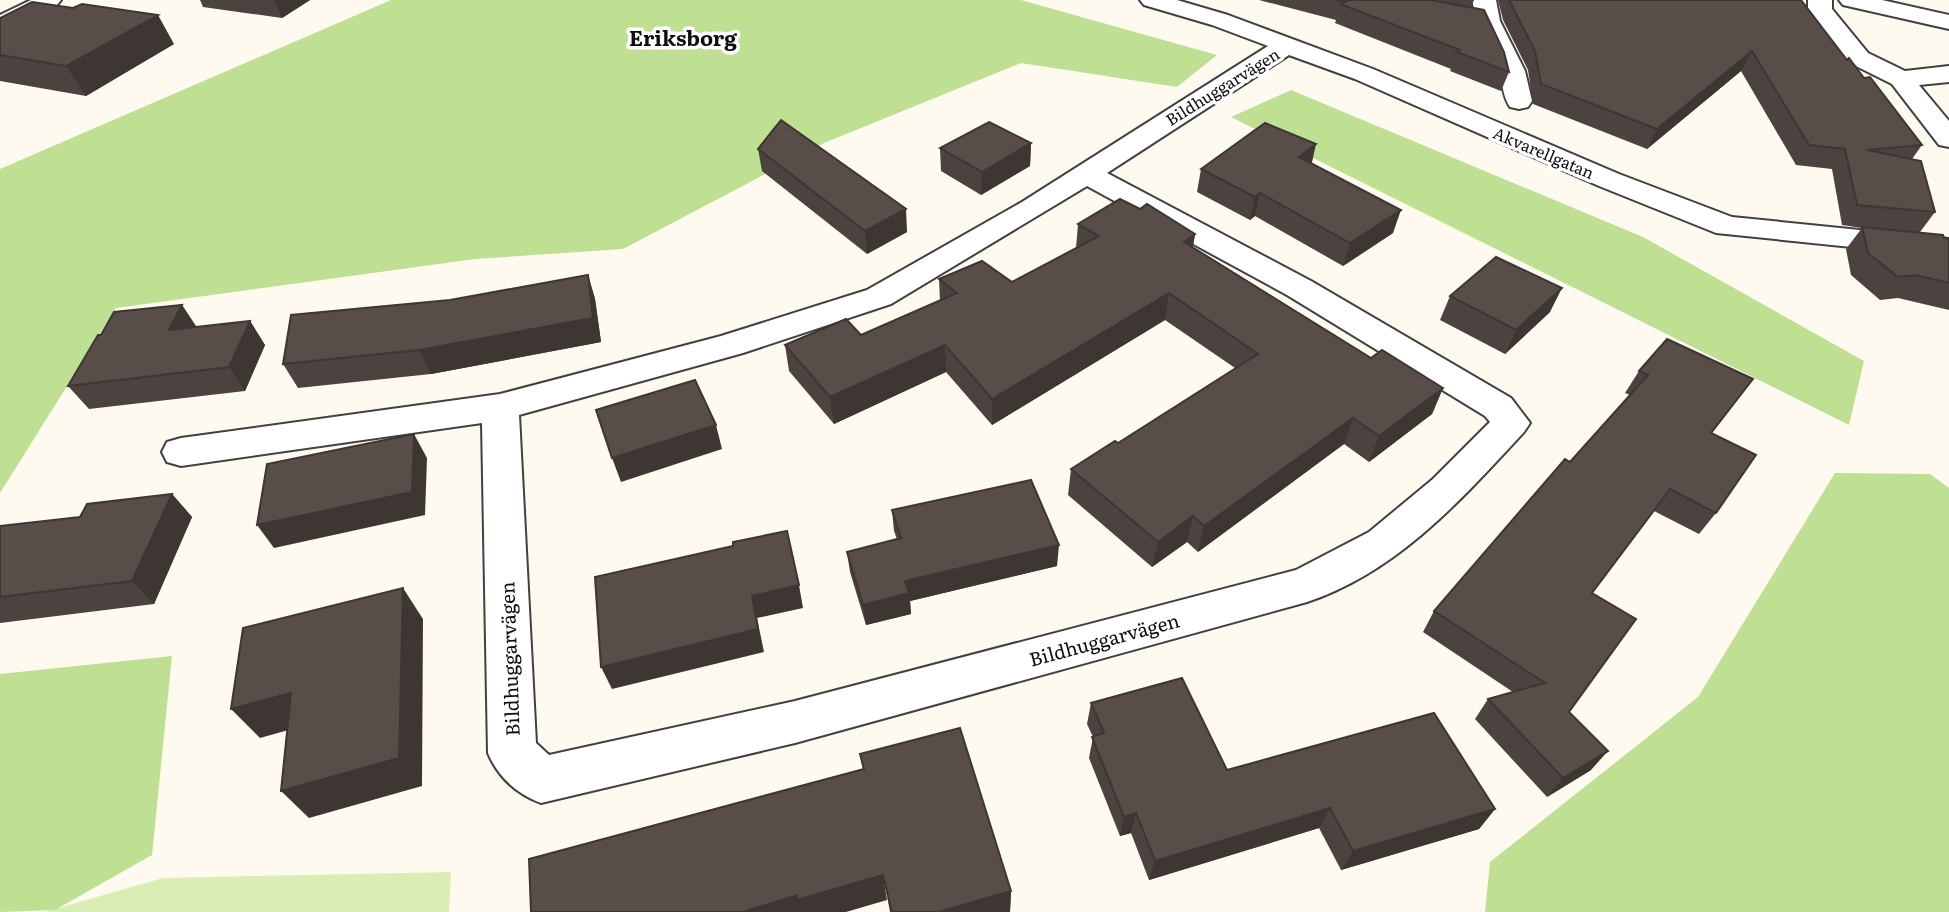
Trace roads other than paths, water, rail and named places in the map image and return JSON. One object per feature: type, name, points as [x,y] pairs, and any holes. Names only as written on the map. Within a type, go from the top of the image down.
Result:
[{"type":"street","points":[[0,24],[49,0]]},
{"type":"street","name":"Akvarellgatan","points":[[1152,0],[1220,20],[1364,74],[1609,180],[1727,226],[1949,248]]},
{"type":"street","points":[[1820,0],[1821,10],[1859,58],[1901,79],[1949,139]]},
{"type":"street","points":[[1851,0],[1949,22]]},
{"type":"street","points":[[1478,12],[1512,71],[1519,101]]},
{"type":"street","name":"Bildhuggarvägen","points":[[181,452],[500,407],[731,345],[879,297],[1033,208],[1287,45]]},
{"type":"street","points":[[1901,79],[1949,74]]},
{"type":"street","name":"Bildhuggarvägen","points":[[500,407],[512,753],[541,780],[795,722],[1307,585],[1384,544],[1447,489],[1511,423],[1498,407],[1299,288],[1087,174]]},
{"type":"district","name":"Eriksborg","points":[[683,36]]}]
